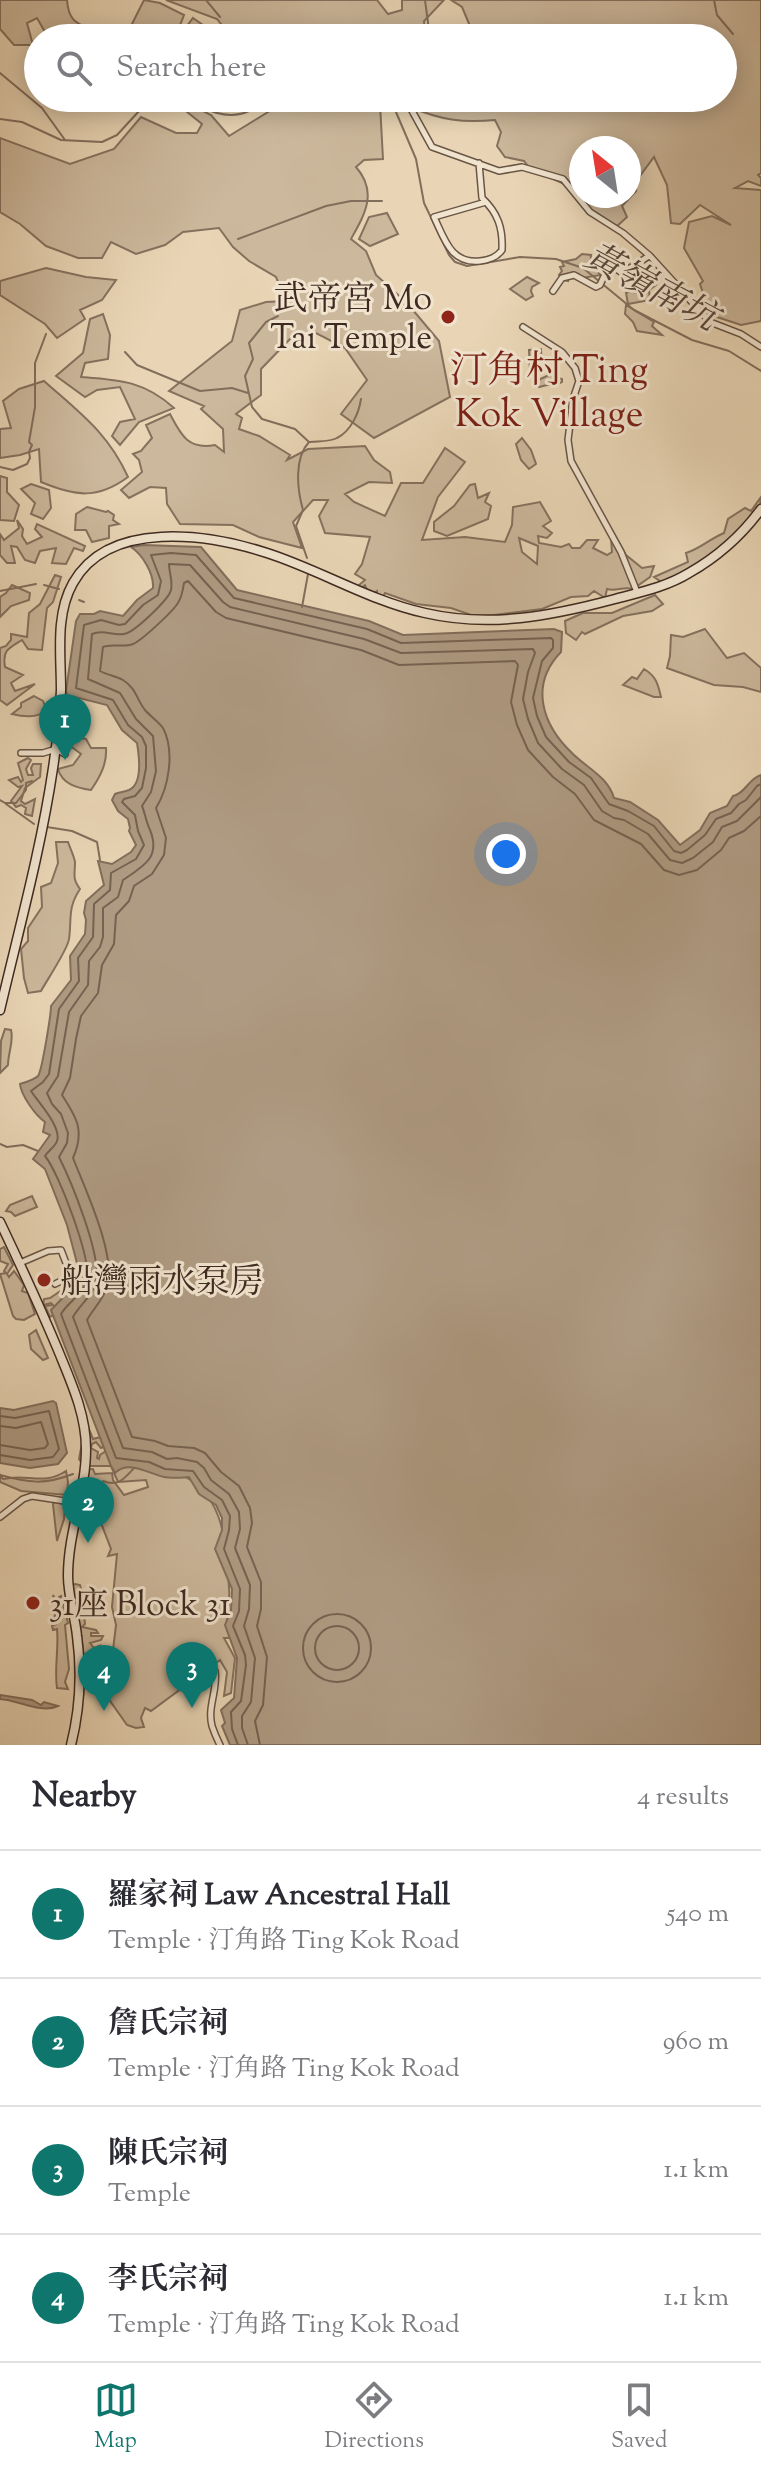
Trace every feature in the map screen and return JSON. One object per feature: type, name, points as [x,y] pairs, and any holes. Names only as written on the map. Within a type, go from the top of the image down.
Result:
[{"type":"main road","points":[[0,1010],[44,824],[56,749],[61,688],[61,625],[65,604],[72,584],[86,564],[103,551],[121,544],[155,538],[196,538],[246,547],[285,559],[396,605],[456,619],[491,621],[539,617],[669,584],[707,561],[744,530],[761,509]]},
{"type":"main road","points":[[0,1222],[44,1316],[82,1414],[86,1438],[86,1463],[69,1545],[68,1575],[78,1638],[80,1679],[79,1706],[71,1745]]},
{"type":"street","points":[[412,112],[432,147],[499,171],[522,167],[563,179],[590,212],[623,233],[650,256],[710,322],[741,334],[761,347]]},
{"type":"street","points":[[479,163],[482,198],[486,202],[497,213],[503,245],[500,254],[487,260],[474,262],[457,257],[450,251],[434,217],[486,202]]},
{"type":"street","points":[[553,291],[562,278],[574,275],[596,287],[605,274],[615,268],[622,273],[650,256]]},
{"type":"street","points":[[523,327],[562,352],[575,368],[579,381],[573,399],[568,440],[571,461],[621,552],[638,593]]},
{"type":"street","points":[[21,753],[43,753],[56,749],[65,754]]},
{"type":"street","points":[[20,1263],[48,1251],[61,1250],[71,1276],[55,1284]]},
{"type":"street","points":[[0,1517],[23,1499],[32,1496],[78,1503]]},
{"type":"street","points":[[215,1671],[217,1690],[211,1717],[220,1745]]},
{"type":"shaded area","points":[[0,0],[67,0],[71,16],[80,24],[40,24],[37,18],[24,24],[24,45],[14,45],[0,29]]},
{"type":"shaded area","points":[[144,0],[160,3],[184,15],[180,24],[132,24]]},
{"type":"shaded area","points":[[166,0],[377,0],[388,14],[402,10],[402,0],[444,0],[424,24],[221,24],[217,19]]},
{"type":"shaded area","points":[[451,0],[761,0],[761,173],[758,175],[761,186],[748,181],[735,188],[761,190],[761,321],[741,325],[717,317],[699,301],[703,281],[684,248],[689,222],[712,216],[731,225],[700,205],[680,224],[671,223],[667,185],[654,157],[641,175],[641,136],[569,136],[569,186],[530,169],[524,161],[505,157],[497,146],[501,132],[495,120],[452,120],[424,112],[737,112],[737,24],[469,24],[462,7]]},
{"type":"shaded area","points":[[187,112],[211,115],[229,136],[268,112],[380,112],[383,159],[364,160],[356,167],[363,176],[368,194],[365,212],[351,239],[366,251],[376,275],[407,303],[439,341],[450,397],[374,438],[341,414],[367,380],[345,348],[316,333],[290,339],[261,369],[261,395],[236,414],[242,418],[239,429],[259,436],[290,455],[287,460],[308,449],[365,446],[374,460],[390,472],[392,483],[369,482],[345,494],[354,502],[385,516],[401,483],[423,483],[445,448],[465,462],[438,497],[422,540],[465,537],[505,542],[512,525],[513,507],[540,502],[551,521],[543,526],[552,533],[547,538],[538,536],[539,543],[561,547],[569,544],[572,548],[580,548],[587,540],[598,540],[593,548],[607,555],[612,552],[611,538],[614,534],[626,555],[642,568],[654,566],[650,577],[633,589],[607,589],[605,598],[594,591],[588,596],[571,597],[542,609],[477,617],[451,608],[416,604],[385,593],[383,597],[377,591],[367,590],[365,585],[361,588],[358,586],[365,580],[355,574],[362,564],[370,537],[325,533],[319,516],[328,500],[313,500],[293,522],[302,548],[259,537],[233,525],[180,524],[167,504],[166,488],[150,487],[129,498],[121,490],[142,472],[139,460],[133,454],[141,451],[152,438],[146,425],[170,414],[186,439],[198,445],[215,445],[224,452],[223,429],[201,409],[204,406],[169,391],[232,341],[240,310],[266,302],[286,301],[276,277],[249,261],[233,247],[219,228],[183,232],[165,245],[136,254],[111,242],[102,258],[78,258],[46,246],[0,212],[0,138],[70,164],[114,149],[141,117],[176,133],[197,133],[202,124]],"holes":[[[519,538],[538,546],[537,564],[522,552]]]},
{"type":"shaded area","points":[[623,208],[627,217],[615,228],[587,209]]},
{"type":"shaded area","points":[[387,213],[398,234],[370,246],[359,239],[369,217]]},
{"type":"shaded area","points":[[582,254],[591,255],[593,267],[601,275],[582,278],[573,272],[568,275],[568,281],[564,280],[559,275],[562,271],[560,267],[564,266],[562,262],[576,259]]},
{"type":"shaded area","points":[[46,268],[116,280],[102,300],[80,310],[85,319],[57,338],[45,324],[0,295],[0,281]]},
{"type":"shaded area","points":[[527,277],[539,283],[532,287],[533,296],[526,300],[510,289]]},
{"type":"shaded area","points":[[656,282],[649,290],[650,300],[628,304],[626,293],[637,293],[643,286],[648,288]]},
{"type":"shaded area","points":[[626,305],[654,322],[652,326],[662,335],[637,331],[625,314]]},
{"type":"shaded area","points":[[103,314],[110,335],[108,359],[85,363],[81,377],[142,387],[174,408],[139,422],[120,445],[112,436],[120,422],[135,419],[120,387],[97,390],[85,397],[56,376],[83,353],[90,319]]},
{"type":"shaded area","points":[[541,349],[542,371],[530,371],[529,350]]},
{"type":"shaded area","points":[[551,368],[562,382],[539,387],[536,381],[547,376]]},
{"type":"shaded area","points":[[44,381],[102,436],[128,477],[106,489],[75,493],[41,482],[39,449],[0,458],[0,429],[11,428],[3,401],[19,389]]},
{"type":"shaded area","points":[[522,438],[536,464],[529,469],[521,460],[516,444]]},
{"type":"shaded area","points":[[0,476],[7,478],[7,492],[19,505],[14,521],[0,520]]},
{"type":"shaded area","points":[[31,484],[49,490],[51,508],[43,519],[31,514],[35,503],[21,489]]},
{"type":"shaded area","points":[[475,484],[478,498],[489,493],[485,502],[491,506],[488,519],[447,536],[434,531],[434,522],[454,506],[470,485]]},
{"type":"shaded area","points":[[761,497],[758,510],[749,522],[722,547],[663,583],[654,577],[688,562],[686,553],[724,533],[728,519],[745,508],[751,511]]},
{"type":"shaded area","points":[[87,507],[114,515],[113,520],[119,524],[109,526],[109,538],[92,542],[86,530],[75,530],[76,514]]},
{"type":"shaded area","points":[[17,520],[27,544],[42,537],[35,529],[37,524],[85,546],[83,551],[74,548],[66,564],[52,563],[56,548],[40,551],[35,563],[25,560],[17,547],[11,546],[15,563],[7,563],[0,555],[0,534],[4,540],[19,528]]},
{"type":"shaded area","points":[[55,575],[61,577],[53,602],[47,608],[42,650],[28,649],[22,640],[10,648],[4,661],[5,667],[23,675],[11,683],[15,691],[35,684],[7,705],[0,700],[0,648],[11,640],[11,634],[27,637],[29,613],[40,604]]},
{"type":"shaded area","points":[[12,585],[30,593],[29,600],[11,606],[0,617],[0,597]]},
{"type":"shaded area","points":[[655,595],[663,604],[652,611],[623,616],[585,634],[582,632],[576,640],[566,633],[565,621],[583,613],[612,613]]},
{"type":"shaded area","points":[[705,629],[727,658],[744,653],[761,668],[761,692],[714,685],[667,668],[671,635],[683,637]]},
{"type":"shaded area","points":[[644,669],[656,681],[661,697],[623,685],[632,677],[637,679]]},
{"type":"shaded area","points":[[34,696],[43,701],[47,711],[30,716],[12,714],[21,707],[21,703]]},
{"type":"shaded area","points":[[72,736],[86,739],[91,748],[106,748],[102,770],[91,790],[67,782],[58,769],[73,765],[81,754],[69,745]]},
{"type":"shaded area","points":[[28,758],[31,760],[26,769],[28,775],[33,775],[33,764],[41,764],[40,777],[25,788],[21,801],[25,804],[35,799],[32,816],[25,814],[26,808],[21,805],[16,807],[11,801],[22,786],[18,787],[9,780],[18,777],[21,782],[23,780],[18,763]]},
{"type":"shaded area","points":[[56,842],[68,842],[80,889],[72,908],[65,950],[41,991],[28,993],[21,949],[28,941],[28,928],[42,907],[41,887],[51,883],[58,863]]},
{"type":"shaded area","points":[[5,1029],[11,1030],[11,1043],[8,1065],[0,1073],[1,1041]]},
{"type":"shaded area","points":[[32,1196],[37,1207],[15,1216],[6,1211],[10,1205]]},
{"type":"shaded area","points":[[4,1247],[13,1265],[7,1274],[9,1277],[14,1271],[24,1285],[22,1291],[28,1293],[35,1314],[24,1320],[13,1316],[0,1274],[6,1273],[8,1264],[0,1261],[0,1249]]},
{"type":"shaded area","points":[[68,1286],[71,1292],[56,1314],[50,1317],[45,1306],[53,1305],[43,1305],[44,1299]]},
{"type":"shaded area","points":[[36,1330],[48,1358],[43,1360],[31,1349],[29,1335]]},
{"type":"shaded area","points":[[86,1422],[93,1439],[101,1437],[106,1446],[101,1448],[96,1442],[92,1444],[91,1448],[98,1452],[97,1458],[106,1451],[112,1466],[159,1469],[191,1480],[204,1491],[213,1505],[224,1536],[230,1638],[224,1638],[235,1658],[231,1693],[224,1696],[227,1672],[220,1660],[151,1711],[145,1708],[141,1718],[144,1727],[127,1725],[108,1698],[104,1684],[111,1666],[116,1625],[112,1607],[117,1554],[108,1556],[111,1549],[96,1510],[102,1494],[93,1487],[83,1485],[83,1470],[93,1469],[95,1474],[112,1473],[113,1480],[124,1495],[148,1487],[146,1480],[118,1482],[111,1466],[84,1466],[79,1459]]},
{"type":"shaded area","points":[[66,1471],[67,1495],[21,1491],[0,1482],[0,1475],[3,1479],[43,1479]]},
{"type":"shaded area","points":[[55,1501],[65,1505],[57,1541],[53,1504]]},
{"type":"shaded area","points":[[75,1584],[80,1585],[81,1589],[85,1624],[82,1627],[96,1630],[98,1633],[91,1633],[91,1636],[103,1636],[101,1640],[90,1643],[94,1648],[99,1646],[89,1659],[84,1659],[82,1640],[67,1589]]},
{"type":"shaded area","points":[[53,1595],[61,1610],[61,1596],[68,1623],[65,1625],[69,1669],[65,1682],[68,1689],[57,1688],[57,1629],[53,1630],[52,1626],[56,1624]]},
{"type":"water","points":[[131,547],[201,547],[237,590],[369,621],[403,635],[554,629],[562,632],[561,652],[545,678],[543,704],[547,718],[562,743],[602,779],[614,798],[630,802],[658,820],[680,845],[700,830],[710,813],[727,806],[733,796],[761,775],[761,1745],[230,1745],[222,1726],[225,1723],[221,1710],[234,1698],[237,1658],[225,1625],[231,1610],[232,1589],[215,1549],[222,1530],[222,1518],[216,1505],[199,1494],[189,1477],[166,1477],[132,1467],[115,1473],[111,1466],[51,1310],[77,1283],[78,1267],[67,1225],[45,1169],[33,1159],[50,1135],[43,1132],[45,1122],[29,1104],[20,1084],[34,1079],[40,1072],[51,1006],[71,980],[70,956],[85,934],[86,901],[104,885],[98,861],[112,864],[136,845],[129,831],[128,819],[118,811],[112,800],[115,794],[129,790],[136,782],[139,769],[137,743],[122,730],[107,705],[67,695],[66,691],[76,621],[80,614],[100,611],[123,616],[153,588],[147,565]]},
{"type":"water","points":[[53,1401],[67,1453],[58,1464],[30,1468],[0,1463],[0,1408],[14,1410]]},
{"type":"water","points":[[0,1695],[58,1706],[37,1708],[0,1699]]},
{"type":"waterway","points":[[206,0],[220,17]]},
{"type":"waterway","points":[[425,0],[428,24]]},
{"type":"waterway","points":[[714,0],[717,15],[725,24]]},
{"type":"waterway","points":[[0,73],[24,93]]},
{"type":"waterway","points":[[45,112],[65,140]]},
{"type":"waterway","name":"黃嶺南坑","points":[[0,119],[22,122],[61,140],[102,142],[117,135],[138,112]]},
{"type":"waterway","name":"黃嶺南坑","points":[[216,112],[233,115],[246,112]]},
{"type":"waterway","name":"黃嶺南坑","points":[[396,112],[416,159],[424,203],[455,262],[467,266],[520,257],[556,259],[583,268],[634,310],[692,340],[729,351],[761,371]]},
{"type":"waterway","points":[[238,239],[326,206],[351,201],[382,201]]},
{"type":"waterway","points":[[278,316],[266,322],[249,343],[253,359],[245,376],[252,407],[262,419],[295,429],[309,442],[299,465],[298,483],[303,510],[296,526],[307,558]]},
{"type":"waterway","points":[[0,467],[13,470],[27,464],[30,458],[35,363],[46,334]]},
{"type":"waterway","points":[[125,352],[137,365],[200,391],[232,388],[248,393]]},
{"type":"waterway","points":[[310,442],[331,440],[342,435],[354,421],[361,399]]},
{"type":"waterway","points":[[302,607],[308,574]]},
{"type":"waterway","points":[[0,591],[36,584]]},
{"type":"waterway","points":[[44,585],[59,589]]},
{"type":"waterway","points":[[79,600],[84,602]]},
{"type":"waterway","points":[[0,800],[16,803],[26,790],[26,783],[32,781]]},
{"type":"waterway","points":[[6,804],[34,824]]},
{"type":"waterway","points":[[47,827],[72,831],[97,842],[100,860]]},
{"type":"waterway","points":[[0,1144],[7,1147],[23,1145],[38,1151]]},
{"type":"waterway","points":[[103,1481],[117,1482],[134,1468]]},
{"type":"waterway","points":[[0,1475],[37,1482],[73,1474]]},
{"type":"place","name":"武帝宮 Mo Tai Temple","points":[[448,317]]},
{"type":"place","name":"羅家祠 Law Ancestral Hall","points":[[65,760]]},
{"type":"place","name":"船灣雨水泵房","points":[[44,1280]]},
{"type":"place","name":"詹氏宗祠","points":[[88,1543]]},
{"type":"place","name":"31座 Block 31","points":[[33,1603]]},
{"type":"place","name":"陳氏宗祠","points":[[192,1708]]},
{"type":"place","name":"李氏宗祠","points":[[104,1711]]},
{"type":"district","name":"汀角村 Ting Kok Village","points":[[549,391]]}]
